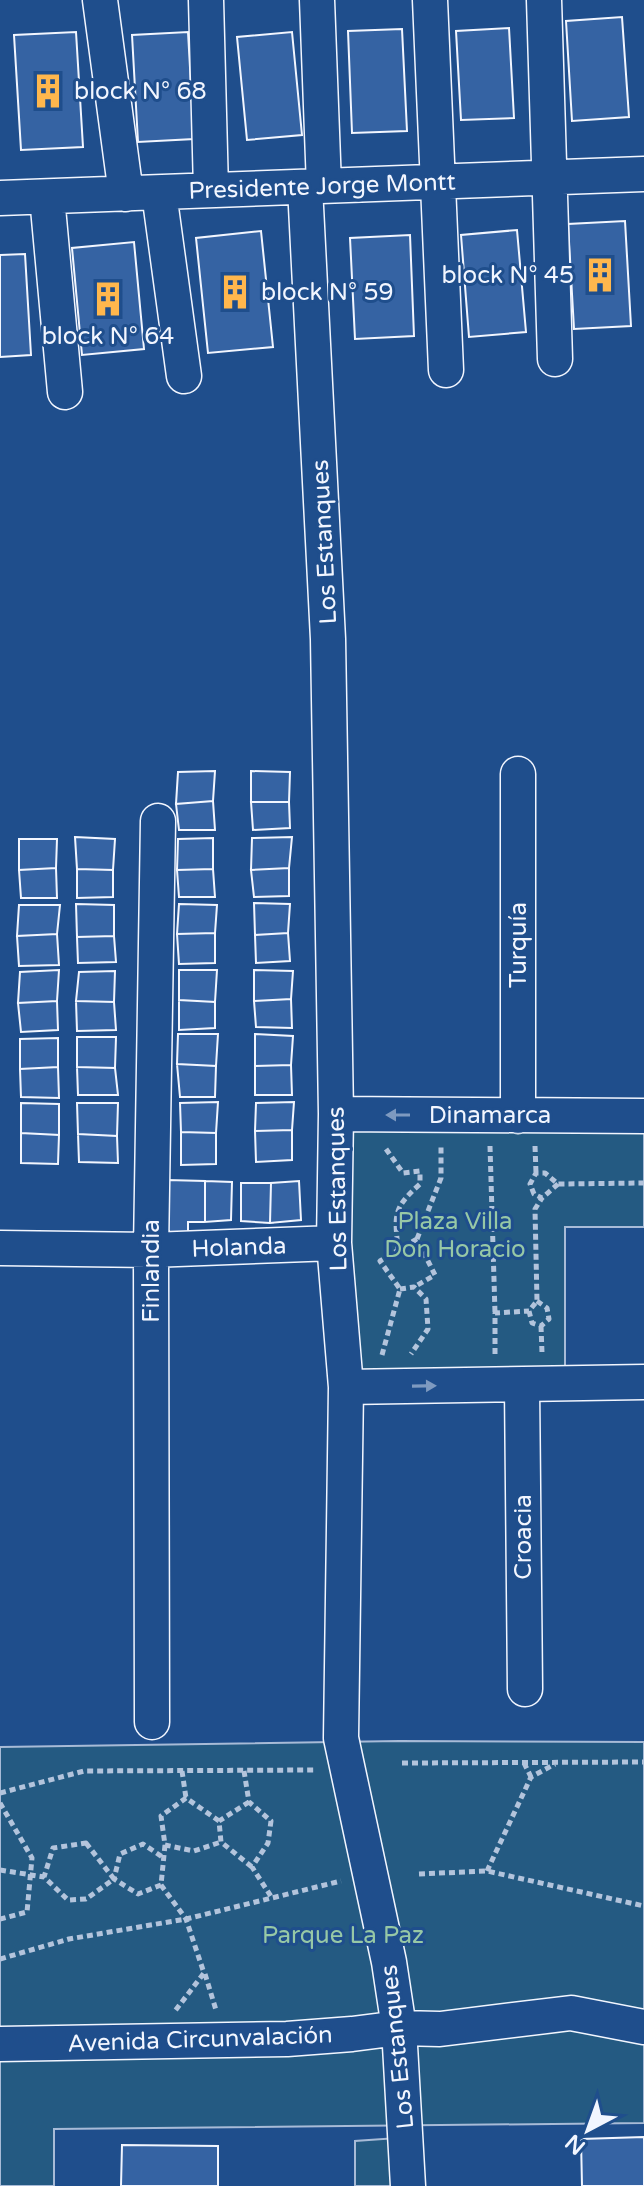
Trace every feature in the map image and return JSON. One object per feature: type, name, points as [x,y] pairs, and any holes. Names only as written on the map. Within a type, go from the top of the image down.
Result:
[{"type":"street","points":[[100,0],[184,376]]},
{"type":"street","points":[[206,0],[211,190]]},
{"type":"street","name":"Los Estanques","points":[[317,0],[314,186],[328,639],[336,1114],[334,1243],[346,1387],[341,1738],[389,1962],[399,2028],[408,2186]]},
{"type":"street","points":[[430,0],[446,370]]},
{"type":"street","points":[[544,0],[555,359]]},
{"type":"street","name":"Presidente Jorge Montt","points":[[0,198],[644,174]]},
{"type":"street","points":[[47,197],[65,392]]},
{"type":"street","name":"Turquía","points":[[518,774],[526,1130]]},
{"type":"street","name":"Finlandia","points":[[152,1722],[151,1250],[158,821]]},
{"type":"street","name":"Dinamarca","points":[[336,1114],[526,1130],[644,1116]]},
{"type":"street","name":"Holanda","points":[[0,1248],[151,1250],[334,1243]]},
{"type":"street","points":[[346,1387],[532,1374],[644,1382]]},
{"type":"street","name":"Croacia","points":[[525,1689],[532,1374]]},
{"type":"street","name":"Avenida Circunvalación","points":[[0,2044],[287,2039],[399,2028],[440,2029],[571,2013],[644,2027]]},
{"type":"path","points":[[526,1130],[536,1173],[530,1184],[534,1194],[542,1198]]},
{"type":"path","points":[[490,1144],[495,1359]]},
{"type":"path","points":[[400,1289],[380,1261],[417,1239],[441,1178],[441,1147]]},
{"type":"path","points":[[386,1149],[403,1173],[420,1171],[420,1184],[405,1197],[395,1215],[398,1250]]},
{"type":"path","points":[[536,1173],[545,1173],[558,1184],[644,1183]]},
{"type":"path","points":[[495,1313],[529,1311],[537,1301],[535,1209],[558,1184]]},
{"type":"path","points":[[400,1289],[414,1287],[435,1275],[417,1239]]},
{"type":"path","points":[[404,1363],[428,1329],[426,1299],[414,1287]]},
{"type":"path","points":[[379,1364],[400,1289]]},
{"type":"path","points":[[532,1374],[541,1326],[549,1319],[547,1308],[537,1301]]},
{"type":"path","points":[[529,1311],[532,1323],[541,1326]]},
{"type":"path","points":[[402,1763],[644,1762]]},
{"type":"path","points":[[524,1763],[531,1777]]},
{"type":"path","points":[[487,1871],[531,1777],[558,1763]]},
{"type":"path","points":[[0,1793],[84,1771],[316,1770],[320,1784]]},
{"type":"path","points":[[182,1771],[186,1798],[219,1821],[221,1842],[252,1867],[272,1898]]},
{"type":"path","points":[[244,1771],[249,1802],[271,1821],[268,1843],[252,1867]]},
{"type":"path","points":[[186,1798],[161,1816],[165,1845],[161,1885],[186,1919],[220,2023]]},
{"type":"path","points":[[219,1821],[249,1802]]},
{"type":"path","points":[[0,1803],[32,1858],[27,1912],[0,1919]]},
{"type":"path","points":[[165,1845],[194,1851],[221,1842]]},
{"type":"path","points":[[44,1877],[53,1848],[86,1843],[114,1879],[138,1894],[161,1885]]},
{"type":"path","points":[[0,1870],[44,1877],[68,1900],[86,1899],[114,1879],[120,1854],[143,1844],[164,1858]]},
{"type":"path","points":[[419,1874],[487,1871],[644,1906]]},
{"type":"path","points":[[0,1959],[69,1939],[186,1919],[349,1880]]},
{"type":"path","points":[[171,2015],[204,1973]]},
{"type":"green space","name":"Plaza Villa Don Horacio","points":[[343,1122],[644,1127],[644,1227],[565,1227],[565,1378],[352,1383]]},
{"type":"green space","name":"Parque La Paz","points":[[399,1741],[644,1742],[644,2123],[54,2129],[54,2186],[0,2186],[0,1747]]},
{"type":"green space","points":[[397,2138],[399,2186],[355,2186],[355,2141]]},
{"type":"building","points":[[622,17],[629,117],[572,121],[566,21]]},
{"type":"building","points":[[509,28],[514,118],[461,120],[456,31]]},
{"type":"building","points":[[402,29],[407,131],[352,133],[348,31]]},
{"type":"building","name":"block N° 68","points":[[76,32],[83,147],[21,150],[14,35]]},
{"type":"building","points":[[188,32],[194,139],[138,142],[132,35]]},
{"type":"building","points":[[292,32],[302,135],[247,140],[237,37]]},
{"type":"building","name":"block N° 45","points":[[625,221],[631,326],[574,329],[568,224]]},
{"type":"building","points":[[517,230],[526,332],[469,337],[461,235]]},
{"type":"building","name":"block N° 59","points":[[261,231],[273,347],[208,353],[196,238]]},
{"type":"building","points":[[410,235],[414,336],[355,339],[350,238]]},
{"type":"building","name":"block N° 64","points":[[134,242],[144,349],[82,355],[72,248]]},
{"type":"building","points":[[25,254],[31,355],[0,357],[0,255]]},
{"type":"building","points":[[215,771],[213,801],[176,804],[178,772]]},
{"type":"building","points":[[251,771],[290,772],[289,802],[251,802]]},
{"type":"building","points":[[213,801],[215,830],[179,830],[176,804]]},
{"type":"building","points":[[251,802],[289,802],[290,828],[253,830]]},
{"type":"building","points":[[75,837],[115,839],[113,870],[77,869]]},
{"type":"building","points":[[292,837],[289,868],[251,870],[252,838]]},
{"type":"building","points":[[213,838],[213,869],[177,870],[178,839]]},
{"type":"building","points":[[19,839],[57,839],[56,868],[19,870]]},
{"type":"building","points":[[56,868],[57,898],[21,898],[19,870]]},
{"type":"building","points":[[289,868],[289,896],[254,897],[251,870]]},
{"type":"building","points":[[77,869],[113,870],[113,897],[77,898]]},
{"type":"building","points":[[213,869],[215,897],[179,897],[177,870]]},
{"type":"building","points":[[254,903],[290,904],[288,933],[255,935]]},
{"type":"building","points":[[76,904],[114,905],[114,936],[77,937]]},
{"type":"building","points":[[179,904],[217,905],[215,933],[177,934]]},
{"type":"building","points":[[19,905],[60,905],[57,934],[17,936]]},
{"type":"building","points":[[215,933],[215,963],[179,964],[177,934]]},
{"type":"building","points":[[288,933],[290,961],[256,963],[255,935]]},
{"type":"building","points":[[57,934],[59,965],[19,966],[17,936]]},
{"type":"building","points":[[114,936],[116,962],[78,963],[77,937]]},
{"type":"building","points":[[59,970],[57,1001],[18,1003],[20,972]]},
{"type":"building","points":[[179,970],[217,970],[215,1002],[179,1000]]},
{"type":"building","points":[[254,970],[293,971],[291,999],[254,1001]]},
{"type":"building","points":[[115,971],[114,1002],[76,1001],[79,972]]},
{"type":"building","points":[[291,999],[292,1028],[256,1027],[254,1001]]},
{"type":"building","points":[[179,1000],[215,1002],[215,1028],[179,1030]]},
{"type":"building","points":[[57,1001],[58,1030],[21,1032],[18,1003]]},
{"type":"building","points":[[76,1001],[114,1002],[116,1030],[77,1031]]},
{"type":"building","points":[[178,1034],[218,1034],[216,1066],[177,1064]]},
{"type":"building","points":[[255,1034],[293,1036],[291,1065],[255,1066]]},
{"type":"building","points":[[77,1037],[116,1037],[115,1068],[77,1067]]},
{"type":"building","points":[[58,1038],[58,1067],[20,1069],[20,1039]]},
{"type":"building","points":[[177,1064],[216,1066],[215,1097],[180,1097]]},
{"type":"building","points":[[291,1065],[292,1095],[255,1095],[255,1066]]},
{"type":"building","points":[[58,1067],[59,1098],[21,1097],[20,1069]]},
{"type":"building","points":[[77,1067],[115,1068],[118,1095],[78,1095]]},
{"type":"building","points":[[218,1102],[216,1133],[181,1132],[180,1103]]},
{"type":"building","points":[[294,1102],[292,1130],[255,1131],[256,1103]]},
{"type":"building","points":[[21,1103],[59,1104],[59,1135],[21,1133]]},
{"type":"building","points":[[77,1103],[118,1103],[117,1136],[78,1134]]},
{"type":"building","points":[[292,1130],[292,1160],[256,1162],[255,1131]]},
{"type":"building","points":[[181,1132],[216,1133],[216,1164],[181,1165]]},
{"type":"building","points":[[21,1133],[59,1135],[58,1164],[21,1163]]},
{"type":"building","points":[[78,1134],[117,1136],[118,1163],[79,1162]]},
{"type":"building","points":[[167,1180],[205,1181],[205,1222],[188,1222],[188,1234],[168,1233]]},
{"type":"building","points":[[205,1181],[232,1182],[231,1220],[205,1222]]},
{"type":"building","points":[[299,1181],[301,1220],[270,1223],[271,1183]]},
{"type":"building","points":[[241,1183],[271,1183],[270,1223],[241,1221]]},
{"type":"building","points":[[644,2137],[644,2186],[582,2186],[581,2139]]},
{"type":"building","points":[[122,2145],[218,2146],[218,2186],[121,2186]]},
{"type":"place","name":"block N° 68","points":[[48,91]]},
{"type":"place","name":"block N° 45","points":[[600,275]]},
{"type":"place","name":"block N° 59","points":[[235,292]]},
{"type":"place","name":"block N° 64","points":[[108,299]]}]
